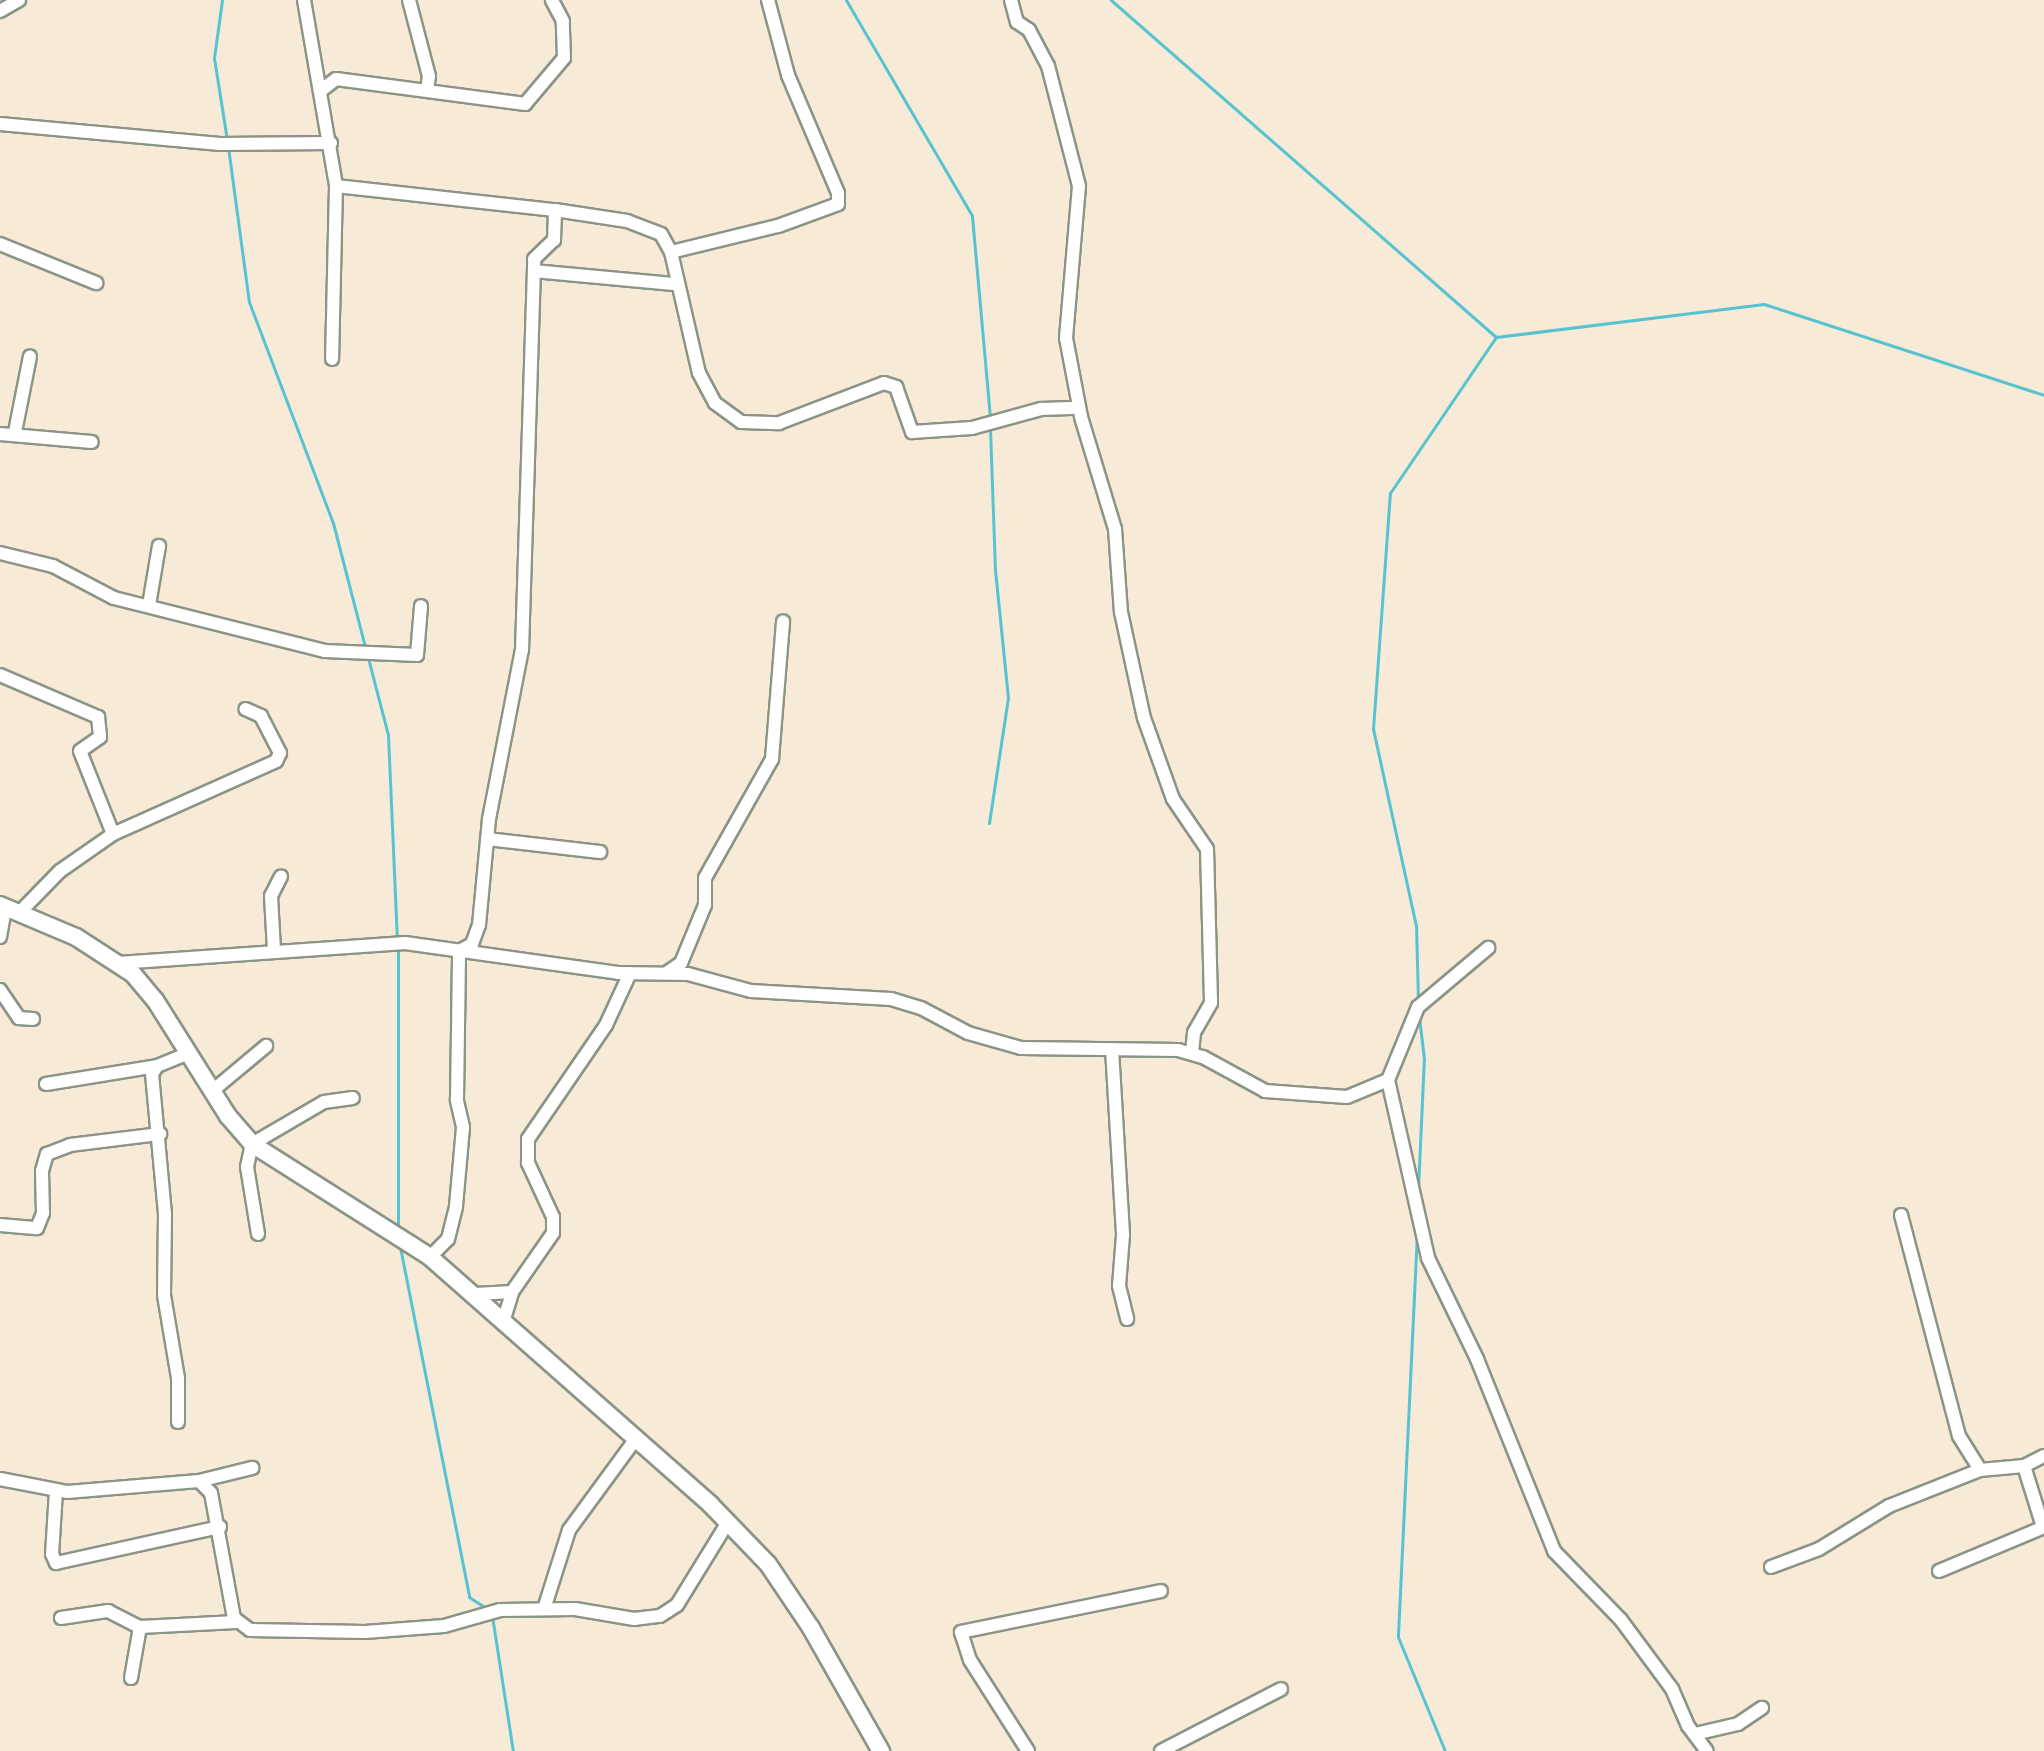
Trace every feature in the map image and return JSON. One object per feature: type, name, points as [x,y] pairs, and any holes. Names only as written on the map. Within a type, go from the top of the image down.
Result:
[{"type":"main road","points":[[8,909],[76,937],[118,963],[155,1000],[211,1092],[252,1144],[430,1257],[637,1437],[728,1522],[768,1564],[811,1628],[881,1751]]},
{"type":"street","points":[[0,11],[19,0]]},
{"type":"street","points":[[304,0],[323,89],[336,186],[332,359]]},
{"type":"street","points":[[409,0],[429,76],[427,90]]},
{"type":"street","points":[[323,89],[336,79],[525,104],[564,58],[563,21],[552,0]]},
{"type":"street","points":[[671,252],[778,226],[838,204],[838,193],[788,75],[768,0]]},
{"type":"street","points":[[1011,0],[1017,22],[1029,30],[1048,66],[1079,186],[1066,338],[1079,408],[1115,529],[1121,612],[1144,718],[1173,799],[1207,849],[1211,1003],[1194,1033],[1192,1053]]},
{"type":"street","points":[[0,124],[220,144],[331,143]]},
{"type":"street","points":[[336,186],[555,210],[644,227],[661,234],[671,252],[675,284],[707,389],[715,403],[741,422],[779,423],[884,383],[896,387],[912,432],[972,428],[1041,409],[1079,408]]},
{"type":"street","points":[[459,951],[472,944],[479,925],[487,839],[523,637],[534,271],[536,254],[554,240],[555,210]]},
{"type":"street","points":[[0,244],[96,283]]},
{"type":"street","points":[[534,271],[675,284]]},
{"type":"street","points":[[15,432],[30,356]]},
{"type":"street","points":[[0,434],[15,432],[92,442]]},
{"type":"street","points":[[149,605],[159,546]]},
{"type":"street","points":[[0,553],[53,566],[94,590],[325,651],[381,656],[417,655],[421,606]]},
{"type":"street","points":[[668,972],[681,963],[705,905],[705,878],[772,759],[783,621]]},
{"type":"street","points":[[0,675],[103,724],[98,739],[80,751],[113,834]]},
{"type":"street","points":[[0,937],[8,909],[113,834],[276,761],[280,753],[261,716],[245,709]]},
{"type":"street","points":[[487,839],[600,852]]},
{"type":"street","points":[[274,950],[271,896],[281,876]]},
{"type":"street","points":[[118,963],[274,950],[322,952],[405,943],[630,973],[668,972],[751,991],[891,999],[1010,1046],[1192,1053],[1273,1093],[1347,1097],[1388,1080]]},
{"type":"street","points":[[1488,948],[1418,1007],[1388,1080],[1428,1258],[1477,1359],[1554,1551],[1621,1620],[1672,1689],[1707,1751]]},
{"type":"street","points":[[430,1257],[448,1239],[462,1153],[463,1127],[457,1100],[459,951]]},
{"type":"street","points":[[504,1319],[512,1292],[553,1233],[553,1217],[528,1163],[528,1139],[606,1025],[630,973]]},
{"type":"street","points":[[0,990],[19,1018],[33,1019]]},
{"type":"street","points":[[211,1092],[266,1046]]},
{"type":"street","points":[[1112,1049],[1123,1235],[1119,1286],[1127,1319]]},
{"type":"street","points":[[46,1084],[157,1066],[187,1054]]},
{"type":"street","points":[[157,1066],[152,1074],[160,1134],[164,1295],[178,1378],[178,1422]]},
{"type":"street","points":[[258,1234],[247,1167],[252,1144],[324,1102],[353,1098]]},
{"type":"street","points":[[0,1225],[37,1228],[47,1154],[70,1145],[160,1134]]},
{"type":"street","points":[[1901,1215],[1951,1392],[1952,1419],[1980,1470]]},
{"type":"street","points":[[475,1294],[512,1292]]},
{"type":"street","points":[[544,1609],[569,1530],[637,1437]]},
{"type":"street","points":[[1771,1567],[1819,1549],[1889,1506],[1980,1470],[2024,1466],[2044,1456]]},
{"type":"street","points":[[1939,1571],[2044,1527],[2024,1466]]},
{"type":"street","points":[[0,1479],[56,1491],[199,1481],[252,1468]]},
{"type":"street","points":[[199,1481],[211,1493],[220,1527],[236,1622]]},
{"type":"street","points":[[56,1491],[52,1554],[56,1563],[220,1527]]},
{"type":"street","points":[[61,1618],[108,1611],[140,1627],[236,1622],[250,1630],[365,1632],[444,1626],[500,1610],[544,1609],[634,1619],[660,1616],[677,1605],[728,1522]]},
{"type":"street","points":[[1028,1751],[970,1660],[961,1632],[1161,1591]]},
{"type":"street","points":[[131,1678],[140,1627]]},
{"type":"street","points":[[1161,1751],[1281,1689]]},
{"type":"street","points":[[1695,1734],[1738,1724],[1762,1708]]},
{"type":"waterway","points":[[222,0],[214,58],[227,140]]},
{"type":"waterway","points":[[846,0],[972,216],[990,418]]},
{"type":"waterway","points":[[1111,0],[1496,337],[1764,304],[2044,395]]},
{"type":"waterway","points":[[228,147],[249,302],[333,523],[366,651]]},
{"type":"waterway","points":[[1418,1001],[1416,926],[1373,729],[1390,493],[1496,337]]},
{"type":"waterway","points":[[989,823],[1008,698],[995,571],[990,425]]},
{"type":"waterway","points":[[368,658],[388,735],[397,940]]},
{"type":"waterway","points":[[398,947],[398,1232]]},
{"type":"waterway","points":[[1418,1189],[1424,1059],[1419,1017]]},
{"type":"waterway","points":[[1417,1232],[1398,1637],[1445,1751]]},
{"type":"waterway","points":[[400,1247],[469,1597],[489,1610]]},
{"type":"waterway","points":[[492,1616],[513,1751]]}]
